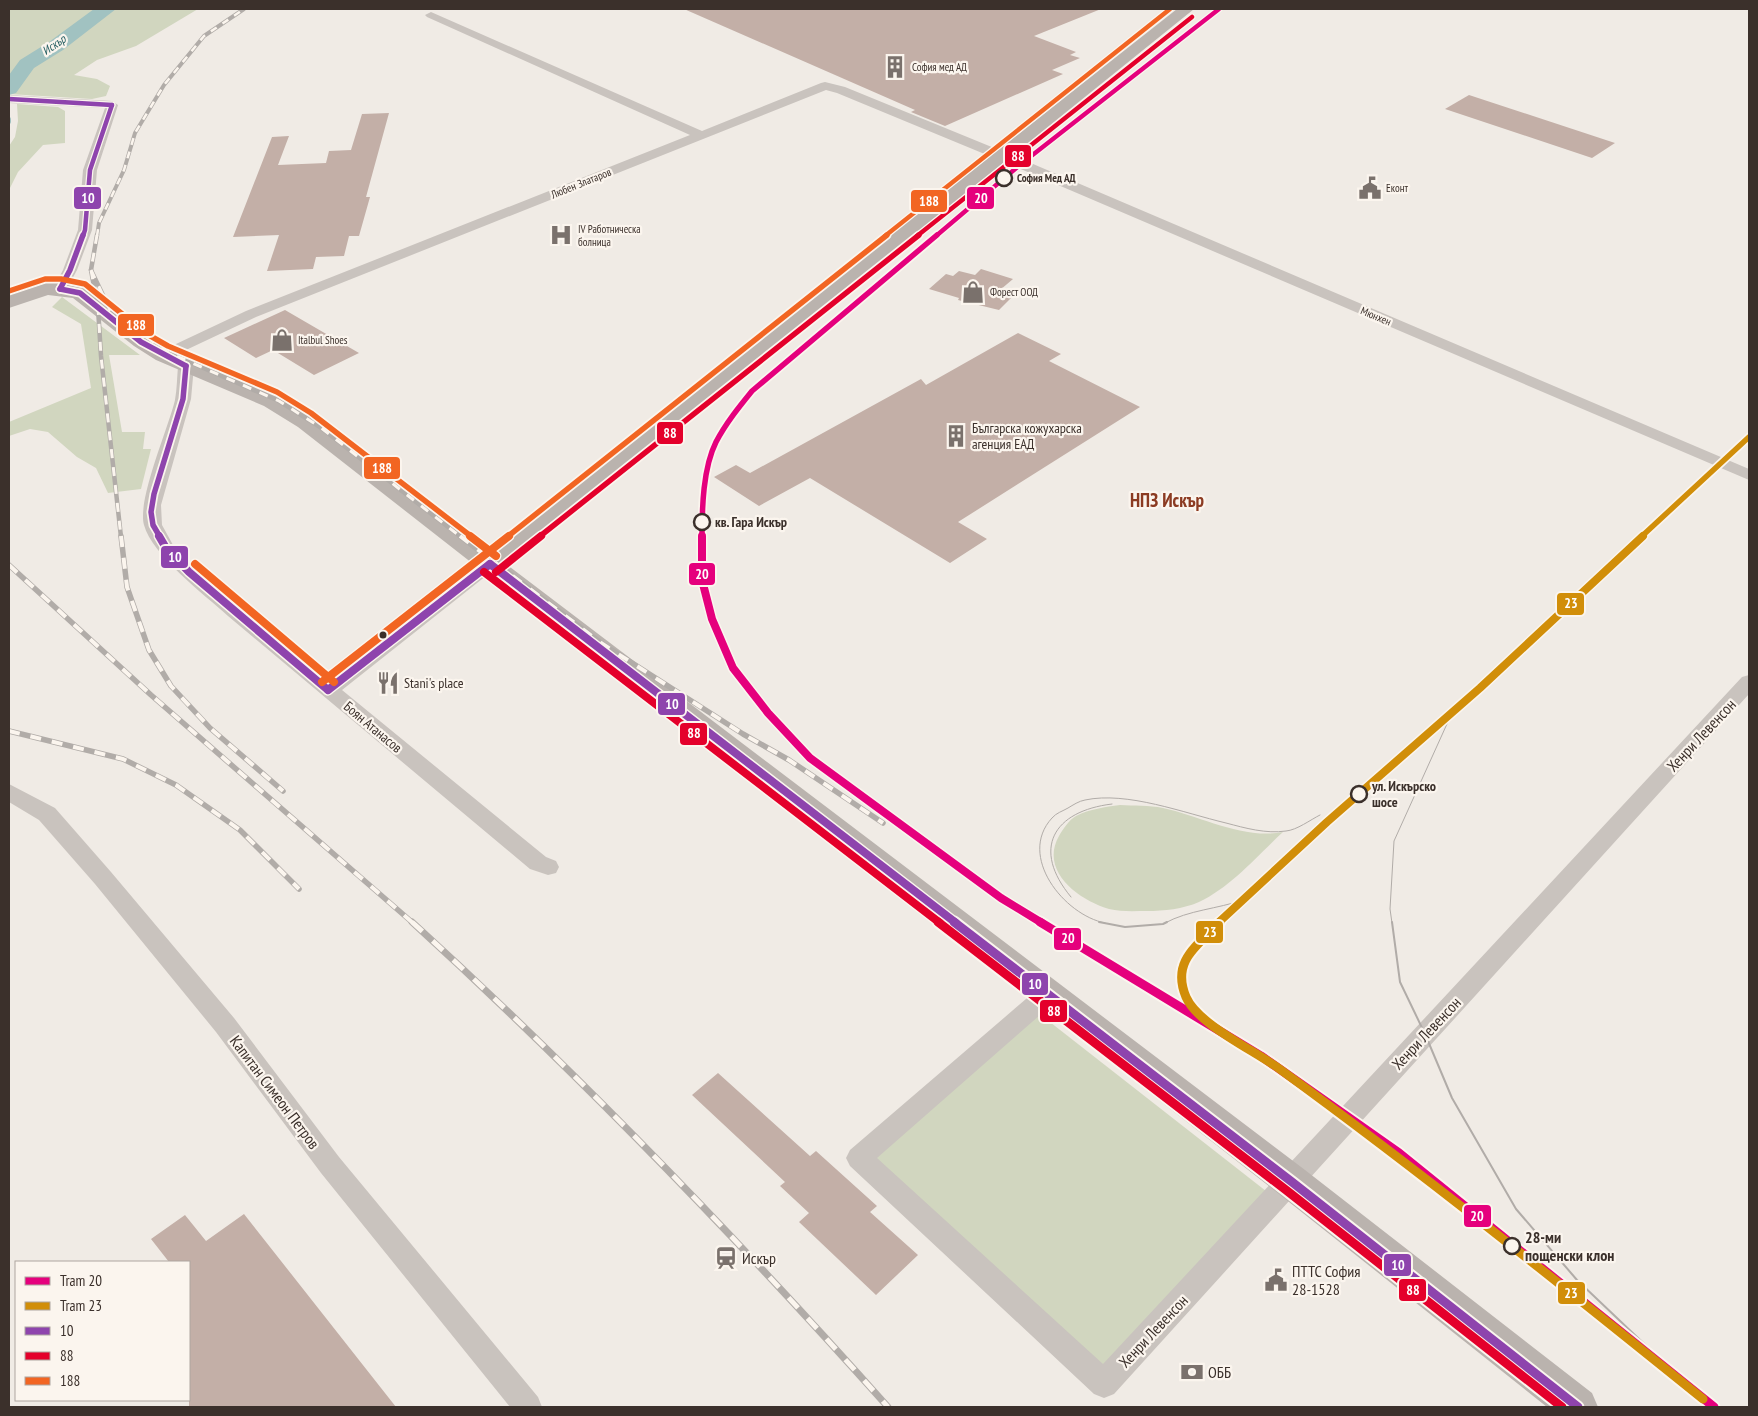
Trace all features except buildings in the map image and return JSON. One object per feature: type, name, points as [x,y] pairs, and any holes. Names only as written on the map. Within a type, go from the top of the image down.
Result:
[{"type":"main road","points":[[490,564],[1186,9]]},
{"type":"main road","points":[[9,302],[31,293],[60,288],[80,293],[142,342],[164,355],[272,401],[306,422],[1292,1182],[1578,1407]]},
{"type":"street","points":[[431,15],[701,135]]},
{"type":"street","name":"Любен Златаров","points":[[164,355],[251,314],[825,86],[841,90],[1002,156]]},
{"type":"street","points":[[9,99],[112,105],[90,170],[85,230],[70,270],[60,288]]},
{"type":"street","name":"Мюнхен","points":[[1002,156],[1749,475]]},
{"type":"street","name":"Боян Атанасов","points":[[186,366],[182,399],[154,494],[151,512],[152,525],[166,548],[189,572],[328,690],[538,864],[548,867]]},
{"type":"street","points":[[328,690],[490,564]]},
{"type":"street","name":"Хенри Левенсон","points":[[1048,994],[859,1158],[1104,1384],[1292,1182],[1357,1108],[1749,682]]},
{"type":"street","name":"Капитан Симеон Петров","points":[[9,792],[47,814],[103,878],[225,1025],[330,1165],[528,1407]]},
{"type":"green space","points":[[9,9],[198,9],[136,46],[97,60],[74,75],[97,79],[110,86],[106,96],[92,99],[9,94]]},
{"type":"green space","points":[[17,104],[58,107],[65,111],[65,143],[43,145],[18,172],[9,190],[9,146],[15,137],[18,121]]},
{"type":"green space","points":[[62,297],[140,355],[109,355],[122,432],[145,432],[143,449],[151,449],[141,489],[108,493],[96,468],[77,457],[48,432],[30,429],[9,436],[9,422],[91,388],[81,324],[52,307]]},
{"type":"green space","points":[[1120,805],[1163,808],[1222,826],[1253,833],[1283,832],[1233,880],[1199,902],[1167,910],[1114,910],[1097,905],[1086,899],[1065,882],[1058,872],[1054,861],[1054,849],[1062,830],[1076,816],[1092,810]]},
{"type":"green space","points":[[1032,1008],[1276,1199],[1104,1384],[859,1158]]},
{"type":"waterway","name":"Искър","points":[[9,89],[27,64],[56,46],[106,9]]},
{"type":"waterway","name":"Искър","points":[[9,84],[17,77]]},
{"type":"tram line","name":"20","points":[[1219,9],[1021,164],[752,391],[728,421],[715,444],[706,477],[702,513],[702,580],[712,619],[733,668],[768,713],[810,758],[1001,898],[1261,1056],[1399,1153],[1714,1407]]},
{"type":"tram line","name":"23","points":[[1703,1399],[1530,1260],[1347,1118],[1265,1058],[1204,1020],[1187,999],[1180,978],[1184,962],[1189,954],[1226,915],[1327,822],[1480,688],[1749,437]]},
{"type":"tram line","points":[[1392,923],[1390,909],[1394,841],[1456,704]]},
{"type":"tram line","points":[[1105,923],[1090,918],[1074,909],[1050,882],[1043,866],[1040,849],[1043,833],[1054,816],[1076,803],[1101,798],[1119,798],[1156,804],[1248,829],[1271,832],[1295,829],[1320,815]]},
{"type":"tram line","points":[[1071,897],[1059,880],[1052,863],[1051,848],[1054,835],[1063,824],[1075,815],[1092,808],[1112,804]]},
{"type":"tram line","points":[[1165,923],[1193,912],[1243,900]]},
{"type":"tram line","points":[[1099,922],[1125,927],[1165,923]]},
{"type":"tram line","points":[[1392,922],[1400,982],[1425,1034],[1452,1098],[1516,1209],[1577,1280],[1698,1395]]},
{"type":"railway","points":[[97,236],[99,223],[124,170],[135,133],[164,85],[204,36],[244,9]]},
{"type":"railway","points":[[91,270],[97,235]]},
{"type":"railway","points":[[91,270],[110,310],[167,352],[279,401],[320,427],[461,537]]},
{"type":"railway","points":[[91,270],[98,308],[101,356],[121,537]]},
{"type":"railway","points":[[121,536],[127,587],[149,650],[171,686],[210,728],[283,791]]},
{"type":"railway","points":[[460,536],[601,643],[743,734],[789,760],[883,823]]},
{"type":"railway","points":[[9,565],[151,695],[413,923]]},
{"type":"railway","points":[[9,731],[123,759],[176,785],[240,830],[299,889]]},
{"type":"railway","points":[[412,922],[536,1038],[656,1158],[773,1281],[888,1407]]},
{"type":"transit line","name":"188","points":[[322,682],[484,556],[1170,9]]},
{"type":"transit line","name":"88","points":[[496,572],[1192,17]]},
{"type":"transit line","name":"10","points":[[9,99],[112,105]]},
{"type":"transit line","name":"10","points":[[60,289],[70,270],[85,230],[90,170],[112,105]]},
{"type":"transit line","name":"188","points":[[9,291],[45,279],[61,279],[85,284],[147,334],[168,346],[277,392],[311,413],[496,556]]},
{"type":"transit line","name":"10","points":[[60,289],[80,293],[141,342],[186,366]]},
{"type":"transit line","name":"10","points":[[186,366],[183,399],[154,494],[151,512],[153,525],[166,548],[189,572],[328,690]]},
{"type":"transit line","name":"188","points":[[195,564],[334,682]]},
{"type":"transit line","name":"10","points":[[490,564],[1292,1182],[1578,1407]]},
{"type":"transit line","name":"10","points":[[328,690],[490,564]]},
{"type":"transit line","name":"88","points":[[484,572],[1286,1190],[1562,1407]]},
{"type":"place","name":"София мед АД","points":[[895,67]]},
{"type":"place","name":"София Мед АД","points":[[1004,178]]},
{"type":"place","name":"Еконт","points":[[1370,188]]},
{"type":"place","name":"IV Работническа болница","points":[[561,235]]},
{"type":"place","name":"Форест ООД","points":[[973,292]]},
{"type":"place","name":"Italbul Shoes","points":[[282,340]]},
{"type":"place","name":"Българска кожухарска агенция ЕАД","points":[[956,436]]},
{"type":"place","name":"кв. Гара Искър","points":[[702,522]]},
{"type":"place","name":"Stani's place","points":[[388,683]]},
{"type":"place","name":"ул. Искърско шосе","points":[[1359,794]]},
{"type":"place","name":"28-ми пощенски клон","points":[[1512,1246]]},
{"type":"place","name":"Искър","points":[[726,1258]]},
{"type":"place","name":"ПТТС София 28-1528","points":[[1276,1280]]},
{"type":"place","name":"ОББ","points":[[1192,1372]]},
{"type":"district","name":"НПЗ Искър","points":[[1167,500]]}]
